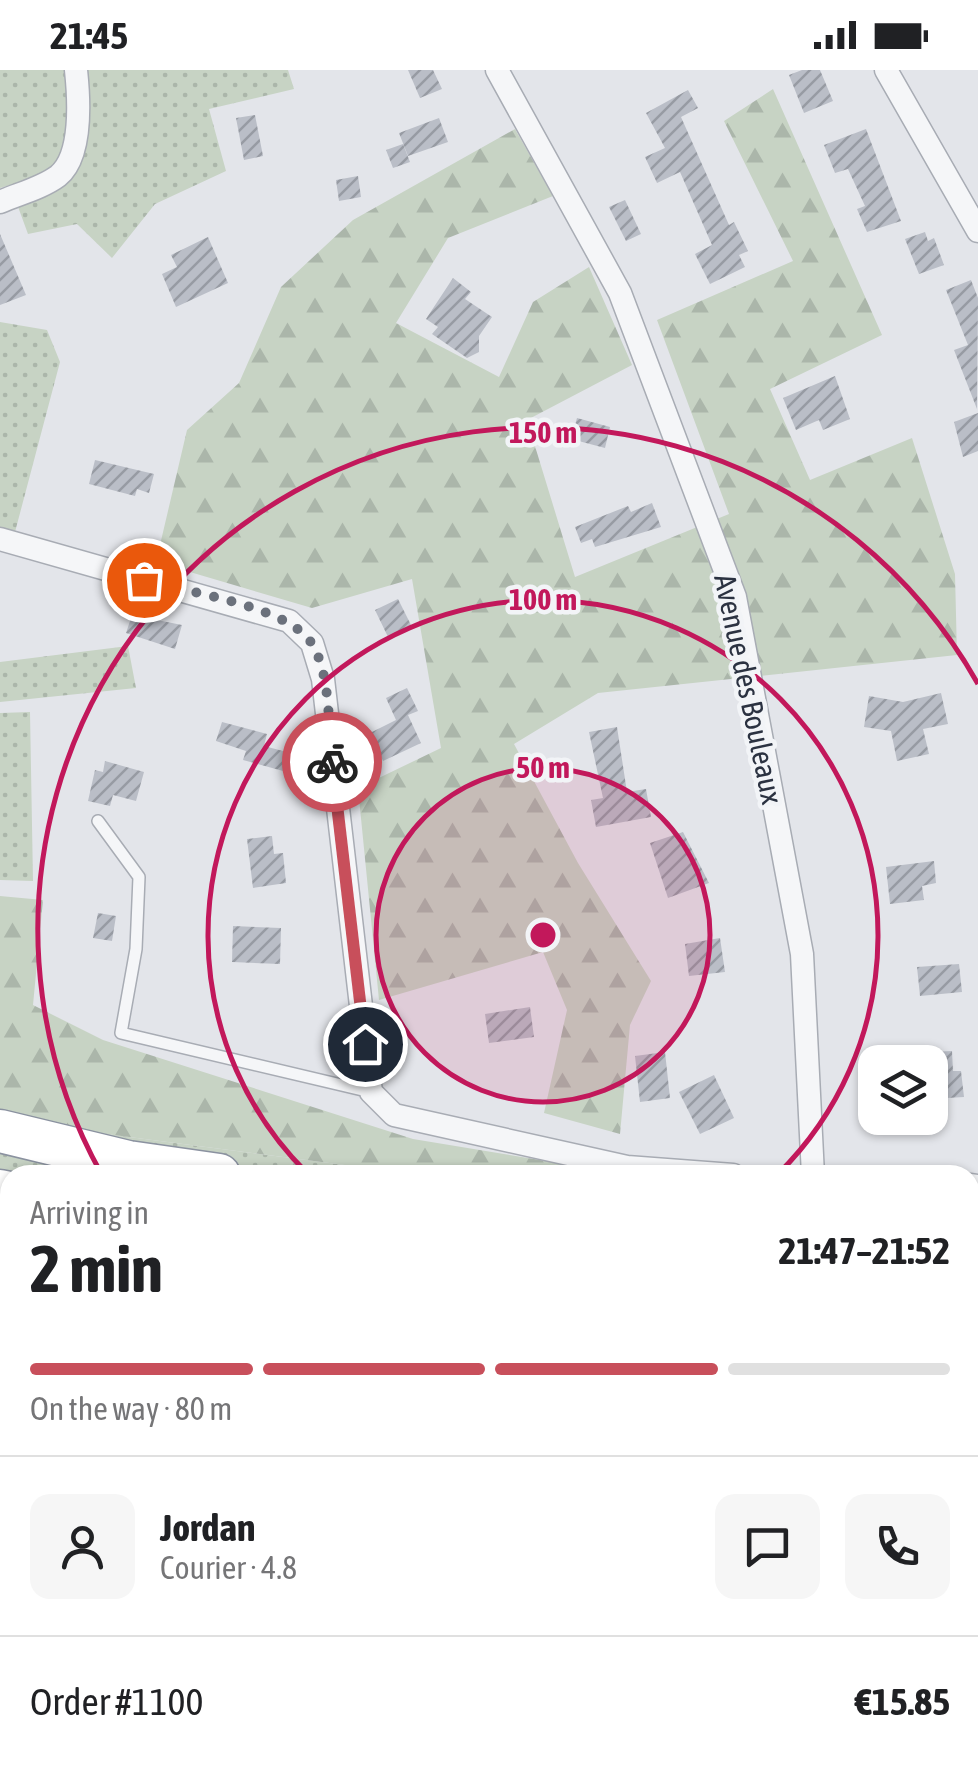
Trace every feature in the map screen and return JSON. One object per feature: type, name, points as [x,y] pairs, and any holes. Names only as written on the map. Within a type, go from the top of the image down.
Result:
[{"type":"highway","points":[[0,1130],[149,1165]]},
{"type":"street","points":[[0,202],[60,175],[68,162],[74,135],[76,70]]},
{"type":"street","name":"Avenue des Bouleaux","points":[[497,70],[620,293],[735,597],[802,954],[813,1165]]},
{"type":"street","points":[[886,70],[978,231]]},
{"type":"street","points":[[0,539],[289,621],[312,643],[323,679],[371,1092],[394,1115],[615,1165]]},
{"type":"lane","points":[[98,821],[138,876],[136,949],[120,1033],[371,1092]]},
{"type":"green space","points":[[0,70],[288,70],[294,89],[209,109],[226,171],[155,204],[112,258],[77,224],[28,234],[10,185],[0,188]]},
{"type":"green space","points":[[773,89],[882,335],[770,389],[810,480],[912,438],[955,574],[957,655],[598,693],[514,744],[578,863],[651,981],[630,1025],[620,1134],[544,1113],[567,1010],[543,952],[379,1000],[358,788],[441,748],[412,579],[312,608],[156,562],[187,430],[239,383],[281,287],[353,220],[515,129],[553,196],[448,238],[396,323],[499,377],[533,302],[589,267],[632,365],[527,420],[575,577],[729,514],[657,320],[793,261],[724,121]]},
{"type":"green space","points":[[0,322],[47,330],[60,362],[15,532],[0,528]]},
{"type":"green space","points":[[128,646],[136,688],[0,702],[0,662]]},
{"type":"green space","points":[[30,712],[33,881],[0,880],[0,713]]},
{"type":"green space","points":[[0,896],[43,900],[33,1005],[103,1040],[413,1139],[570,1165],[345,1165],[60,1128],[0,1110]]},
{"type":"green space","points":[[0,1110],[60,1128],[345,1165],[0,1165]]},
{"type":"building","points":[[408,70],[433,70],[442,89],[420,98]]},
{"type":"building","points":[[820,70],[833,101],[804,113],[789,75]]},
{"type":"building","points":[[688,90],[698,108],[681,117],[729,225],[734,222],[748,251],[739,255],[745,267],[710,284],[695,254],[712,245],[680,172],[657,183],[645,157],[665,148],[646,113]]},
{"type":"building","points":[[255,115],[263,156],[244,160],[236,118]]},
{"type":"building","points":[[439,118],[448,142],[408,156],[399,133]]},
{"type":"building","points":[[866,129],[901,221],[867,232],[857,209],[865,206],[848,169],[835,173],[824,145]]},
{"type":"building","points":[[403,144],[410,162],[393,168],[386,150]]},
{"type":"building","points":[[358,176],[361,197],[339,201],[336,180]]},
{"type":"building","points":[[625,200],[641,234],[626,241],[609,207]]},
{"type":"building","points":[[925,232],[928,241],[934,238],[944,265],[919,274],[905,239]]},
{"type":"building","points":[[0,234],[26,295],[0,305]]},
{"type":"building","points":[[208,237],[228,283],[176,307],[162,274],[177,267],[171,255]]},
{"type":"building","points":[[453,278],[471,292],[465,299],[492,317],[479,336],[479,352],[467,358],[432,334],[438,327],[426,319]]},
{"type":"building","points":[[971,280],[978,298],[977,409],[954,350],[968,345],[946,290]]},
{"type":"building","points":[[835,376],[850,419],[823,430],[819,420],[796,430],[783,398]]},
{"type":"building","points":[[978,413],[978,451],[963,457],[954,422]]},
{"type":"building","points":[[577,418],[610,427],[605,448],[571,439]]},
{"type":"building","points":[[95,460],[154,474],[149,493],[137,489],[135,496],[89,484]]},
{"type":"building","points":[[652,503],[661,527],[595,547],[592,539],[581,543],[575,527],[628,506],[631,512]]},
{"type":"building","points":[[398,599],[412,627],[389,639],[375,610]]},
{"type":"building","points":[[132,615],[182,625],[175,649],[126,633]]},
{"type":"building","points":[[407,688],[418,711],[408,715],[421,743],[383,761],[370,733],[396,720],[386,698]]},
{"type":"building","points":[[941,693],[948,724],[923,729],[929,754],[897,761],[891,731],[864,727],[869,696],[903,702]]},
{"type":"building","points":[[222,722],[267,734],[264,746],[298,755],[294,774],[243,760],[246,751],[216,741]]},
{"type":"building","points":[[617,727],[627,792],[646,789],[651,817],[596,827],[591,800],[603,798],[589,732]]},
{"type":"building","points":[[105,761],[144,772],[136,801],[113,795],[110,806],[88,801],[95,770],[103,772]]},
{"type":"building","points":[[683,832],[709,883],[668,898],[650,843]]},
{"type":"building","points":[[272,836],[274,854],[283,853],[286,883],[253,888],[247,839]]},
{"type":"building","points":[[934,861],[936,883],[922,886],[924,900],[890,904],[886,867]]},
{"type":"building","points":[[98,913],[116,916],[112,941],[93,938]]},
{"type":"building","points":[[233,926],[281,928],[280,964],[232,962]]},
{"type":"building","points":[[720,938],[725,972],[689,976],[685,944]]},
{"type":"building","points":[[959,964],[962,992],[920,996],[917,967]]},
{"type":"building","points":[[530,1007],[534,1037],[489,1043],[485,1014]]},
{"type":"building","points":[[948,1051],[952,1051],[953,1071],[961,1071],[964,1097],[948,1098]]},
{"type":"building","points":[[665,1052],[670,1098],[640,1102],[635,1056]]},
{"type":"building","points":[[714,1075],[734,1118],[700,1134],[679,1092]]},
{"type":"way so far","points":[[144,580],[289,621],[312,643],[323,679],[332,762]]},
{"type":"route","points":[[332,762],[365,1044]]}]
